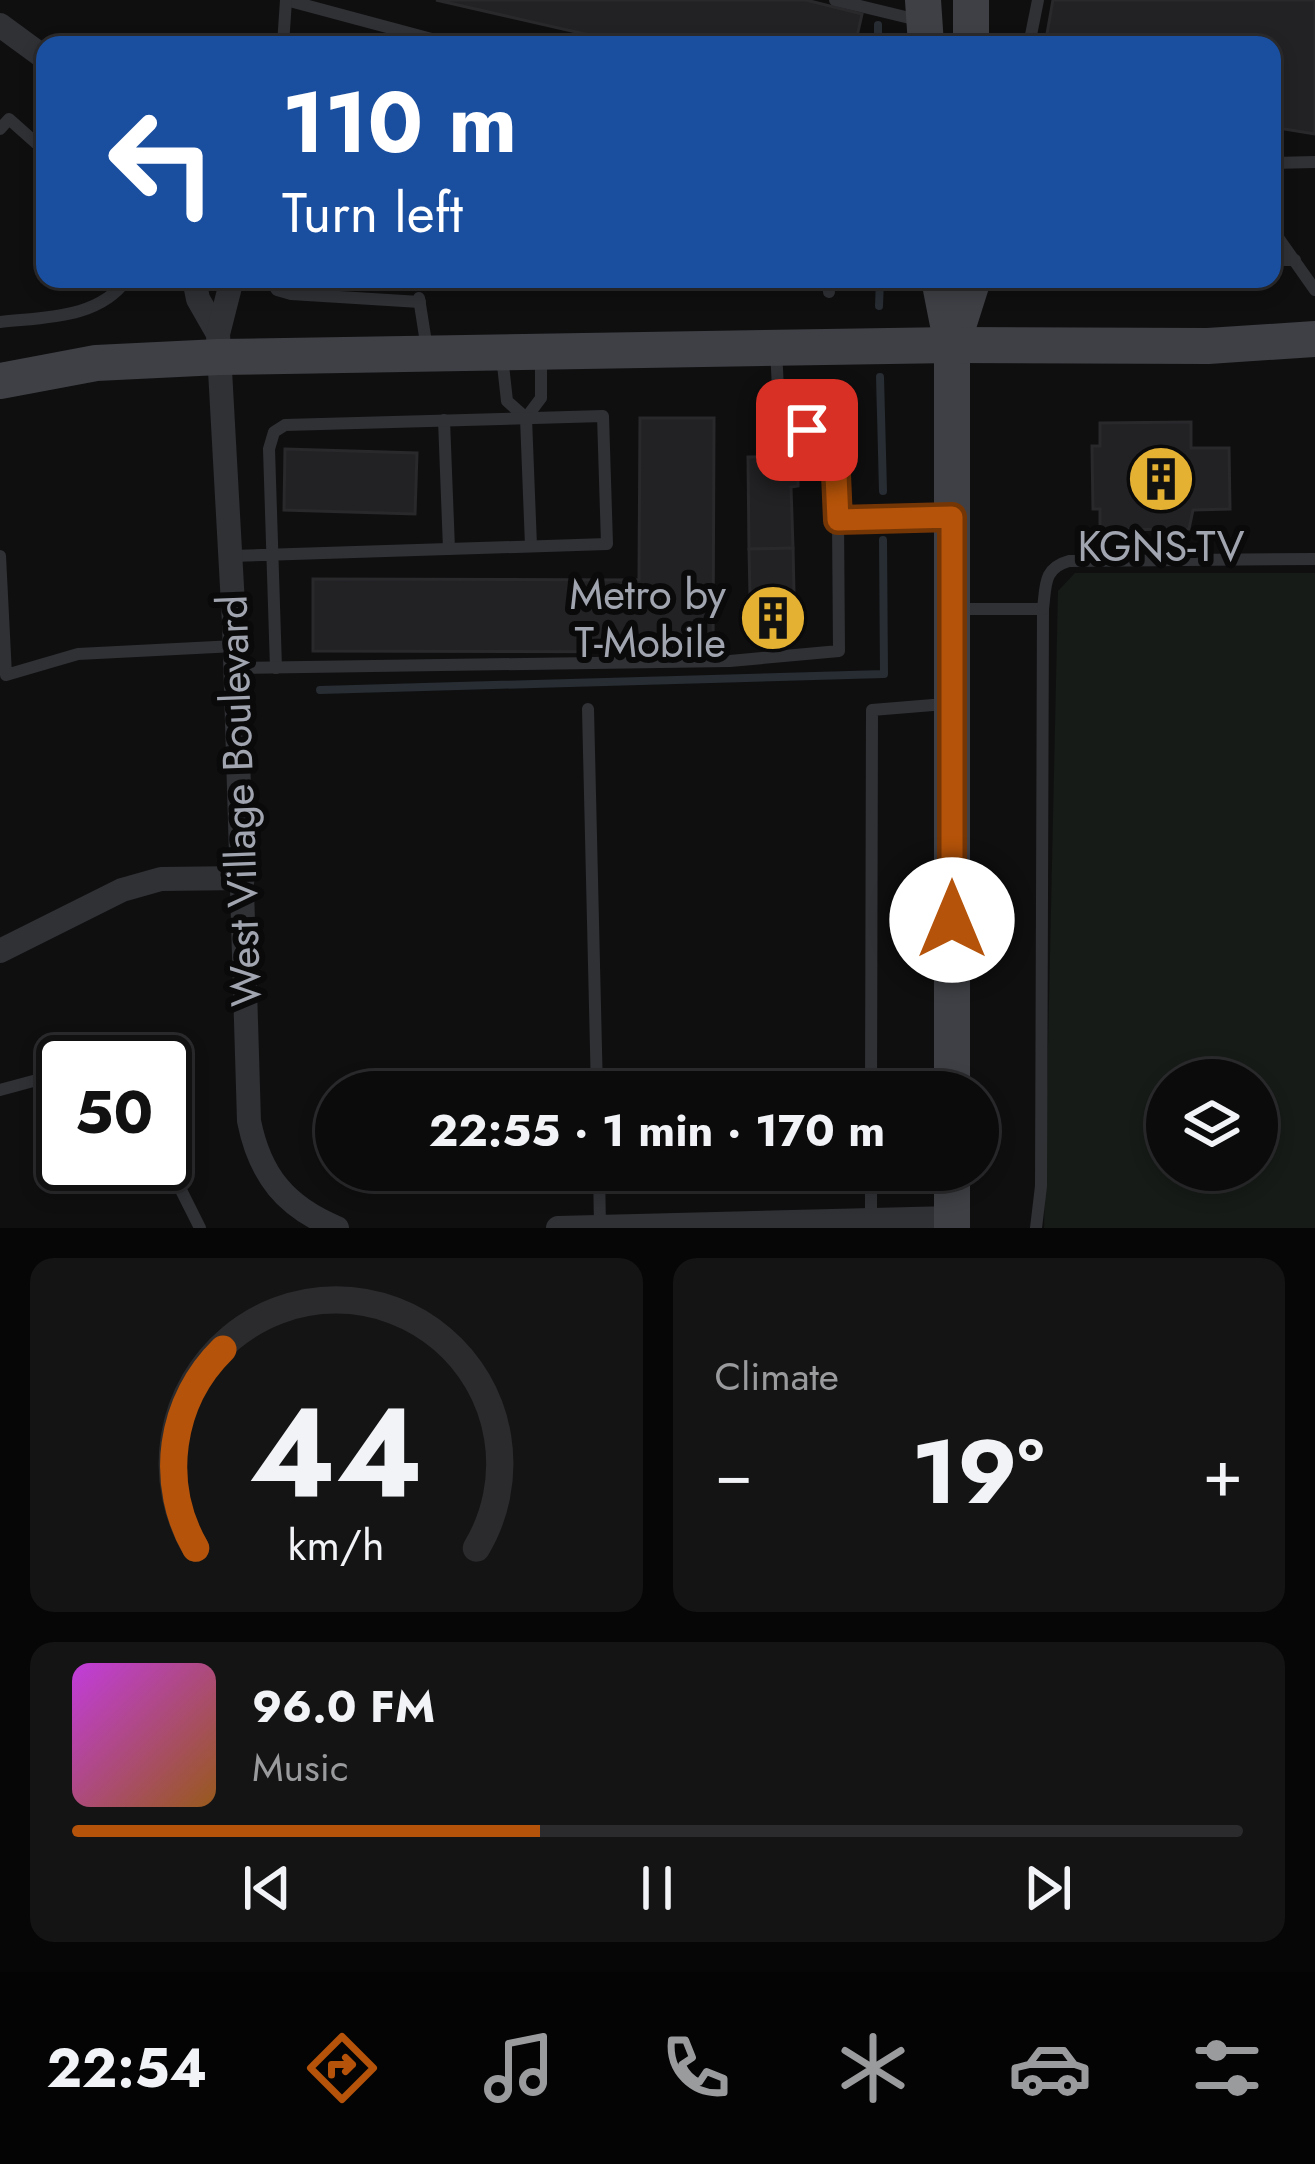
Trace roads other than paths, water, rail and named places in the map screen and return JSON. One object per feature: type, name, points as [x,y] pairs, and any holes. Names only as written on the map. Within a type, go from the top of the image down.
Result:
[{"type":"main road","points":[[971,0],[971,36]]},
{"type":"main road","points":[[942,288],[952,346],[952,1071]]},
{"type":"main road","points":[[952,346],[971,288]]},
{"type":"main road","points":[[2,372],[219,345],[428,354],[1208,346],[1315,339]]},
{"type":"main road","points":[[952,1191],[952,1223]]},
{"type":"street","points":[[0,25],[36,51]]},
{"type":"street","name":"West Village Boulevard","points":[[196,288],[219,345]]},
{"type":"street","name":"West Village Boulevard","points":[[230,288],[219,345],[236,657],[249,1121],[254,1147],[282,1197],[308,1216],[337,1228]]},
{"type":"street","points":[[0,951],[122,890],[161,879],[243,878]]},
{"type":"street","points":[[558,1228],[871,1220],[952,1223]]},
{"type":"lane","points":[[284,36],[286,0],[411,36]]},
{"type":"lane","points":[[835,0],[925,22]]},
{"type":"lane","points":[[1030,36],[1035,4]]},
{"type":"lane","points":[[0,129],[9,119],[36,143]]},
{"type":"lane","points":[[1281,163],[1315,162]]},
{"type":"lane","points":[[1281,241],[1315,290]]},
{"type":"lane","points":[[1281,260],[1295,260]]},
{"type":"lane","points":[[0,322],[82,311],[120,288]]},
{"type":"lane","points":[[276,288],[291,294],[420,302]]},
{"type":"lane","points":[[418,288],[428,354]]},
{"type":"lane","points":[[0,556],[3,680],[78,654],[236,657],[276,668],[730,662],[839,651],[835,452],[779,408],[776,348]]},
{"type":"lane","points":[[501,352],[507,400],[526,418]]},
{"type":"lane","points":[[531,546],[526,418],[541,398],[541,352]]},
{"type":"lane","points":[[230,556],[273,555],[531,546],[607,544],[603,416],[284,424],[274,432],[269,449],[273,555],[276,668]]},
{"type":"lane","points":[[444,420],[449,549]]},
{"type":"lane","points":[[838,520],[952,517]]},
{"type":"lane","points":[[1036,1228],[1042,1186],[1043,609],[1047,573],[1069,561],[1315,559]]},
{"type":"lane","points":[[952,609],[1043,609]]},
{"type":"lane","points":[[872,1071],[872,710],[952,704]]},
{"type":"lane","points":[[587,709],[596,1071]]},
{"type":"lane","points":[[0,1090],[36,1080]]},
{"type":"lane","points":[[182,1191],[200,1228]]},
{"type":"lane","points":[[599,1191],[600,1227]]},
{"type":"lane","points":[[871,1220],[872,1191]]},
{"type":"waterway","points":[[878,25],[878,36]]},
{"type":"waterway","points":[[879,306],[880,288]]},
{"type":"waterway","points":[[880,377],[883,491]]},
{"type":"waterway","points":[[320,690],[884,674],[883,540]]},
{"type":"place","name":"KGNS-TV","points":[[1161,479]]},
{"type":"place","name":"Metro by T-Mobile","points":[[773,618]]}]
